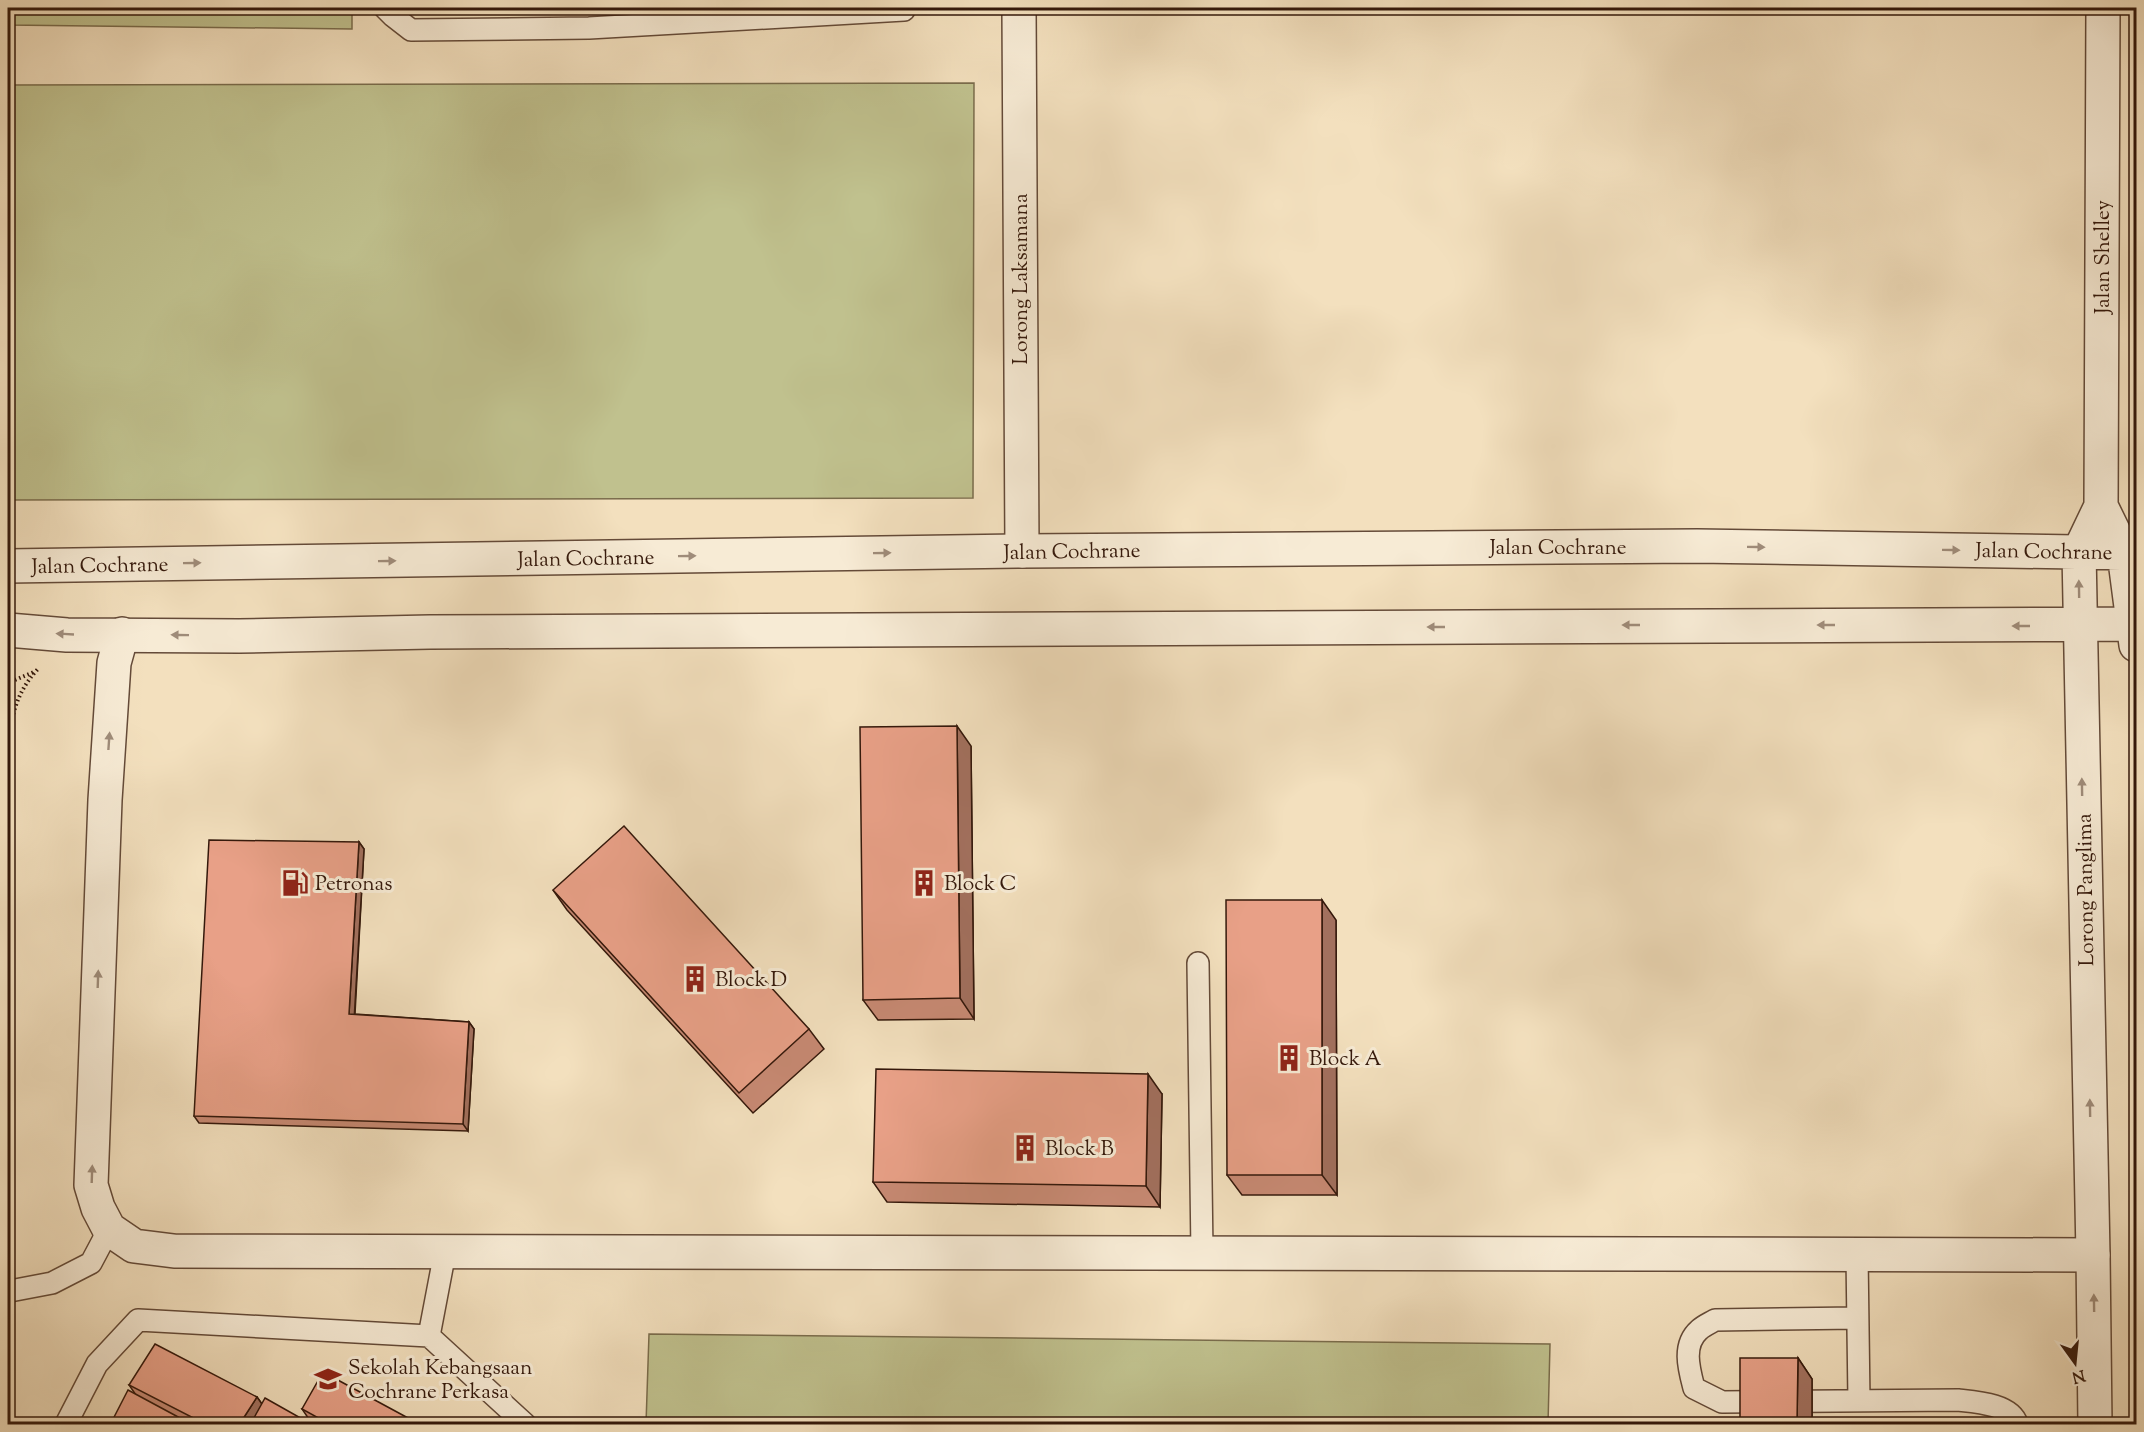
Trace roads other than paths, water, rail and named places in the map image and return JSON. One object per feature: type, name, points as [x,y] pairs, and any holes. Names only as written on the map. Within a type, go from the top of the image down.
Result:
[{"type":"street","name":"Lorong Laksamana","points":[[1019,8],[1022,551]]},
{"type":"street","name":"Jalan Shelley","points":[[2101,506],[2103,8]]},
{"type":"street","name":"Lorong Panglima","points":[[2095,1425],[2079,552],[2101,506]]},
{"type":"street","points":[[8,630],[67,634],[238,636],[430,632],[1694,625],[2079,626],[2136,631],[2130,553],[2101,506]]},
{"type":"street","name":"Jalan Cochrane","points":[[8,566],[1022,551],[1697,546],[2130,553]]},
{"type":"street","points":[[122,633],[114,663],[105,800],[91,1185],[98,1208],[109,1229],[134,1246],[174,1251],[2093,1255]]},
{"type":"lane","points":[[385,8],[411,30],[589,28],[904,10],[904,8]]},
{"type":"lane","points":[[1197,963],[1202,1252]]},
{"type":"lane","points":[[10,1291],[52,1283],[92,1263],[109,1229]]},
{"type":"lane","points":[[429,1336],[445,1252]]},
{"type":"lane","points":[[1857,1255],[1858,1401]]},
{"type":"lane","points":[[1857,1318],[1716,1320],[1698,1330],[1688,1347],[1688,1366],[1694,1388],[1722,1402],[1958,1400],[1983,1403],[2002,1410],[2016,1420],[2017,1425]]},
{"type":"lane","points":[[66,1425],[97,1364],[138,1320],[429,1336],[525,1425]]},
{"type":"place","name":"Petronas","points":[[295,883]]},
{"type":"place","name":"Block C","points":[[924,883]]},
{"type":"place","name":"Block D","points":[[695,979]]},
{"type":"place","name":"Block A","points":[[1289,1058]]},
{"type":"place","name":"Block B","points":[[1025,1148]]},
{"type":"place","name":"Sekolah Kebangsaan Cochrane Perkasa","points":[[328,1379]]}]
